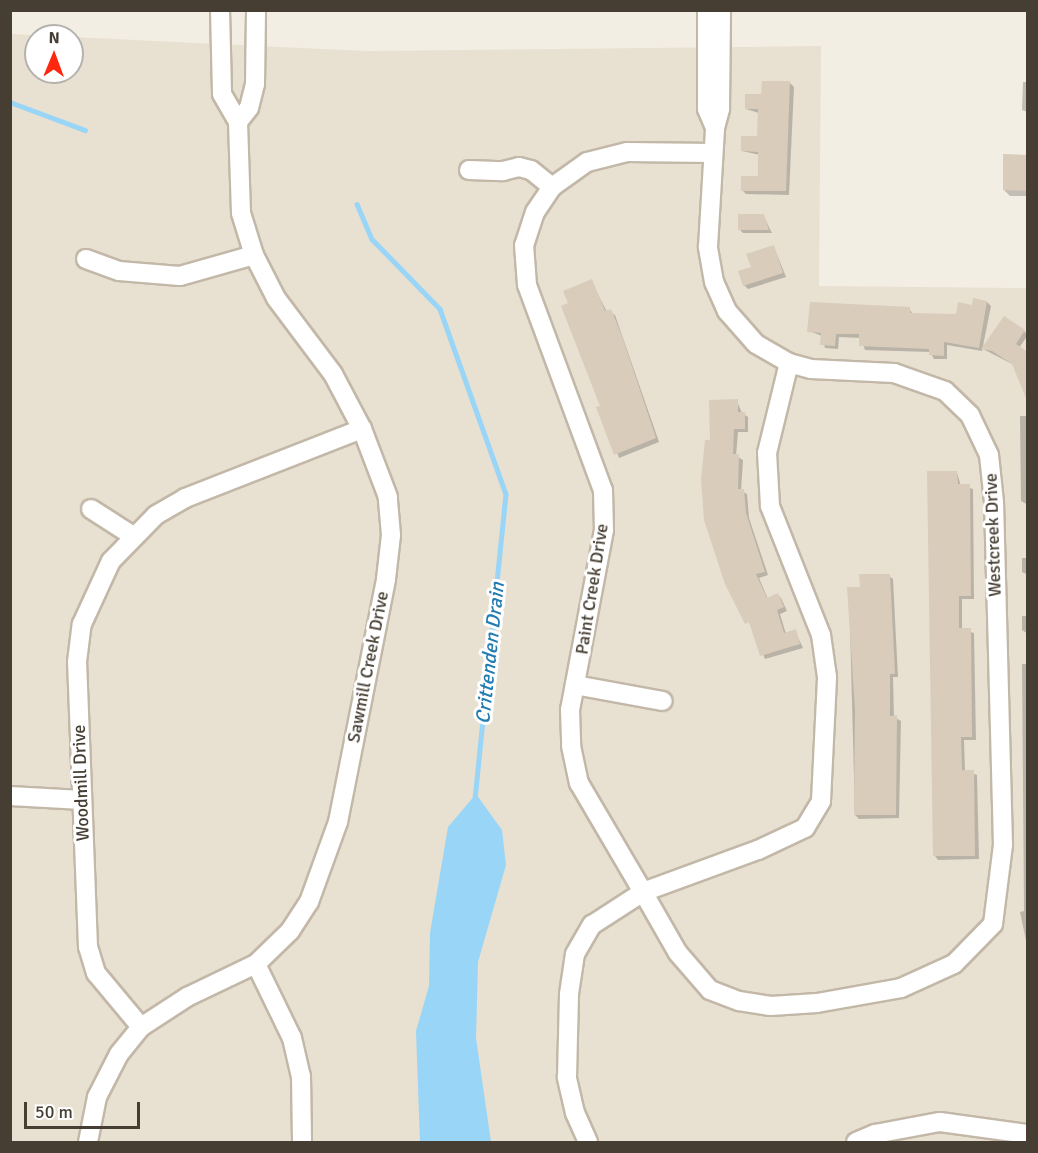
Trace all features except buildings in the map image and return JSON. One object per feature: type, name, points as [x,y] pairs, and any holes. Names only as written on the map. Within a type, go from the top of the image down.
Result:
[{"type":"street","name":"Sawmill Creek Drive","points":[[88,1143],[97,1097],[119,1054],[141,1027],[187,998],[256,964],[290,931],[309,902],[338,822],[391,535],[388,497],[362,429],[333,374],[276,298],[254,255],[241,213],[238,122],[222,94],[220,10]]},
{"type":"street","points":[[238,122],[249,108],[255,84],[256,10]]},
{"type":"street","points":[[707,10],[714,75]]},
{"type":"street","points":[[714,75],[721,10]]},
{"type":"street","name":"Westcreek Drive","points":[[643,892],[678,953],[710,990],[739,1001],[771,1006],[871,993],[901,988],[954,964],[993,924],[1003,845],[992,472],[982,437],[970,415],[945,391],[903,375],[810,369],[789,363],[749,338],[727,311],[717,292],[708,247],[715,128],[720,109],[714,75]]},
{"type":"street","name":"Paint Creek Drive","points":[[643,892],[579,783],[569,728],[604,509],[597,468],[525,275],[526,234],[535,212],[552,187],[568,172],[609,155],[713,153]]},
{"type":"street","points":[[469,170],[503,171],[519,167],[531,170],[552,187]]},
{"type":"street","points":[[86,259],[119,271],[180,276],[254,255]]},
{"type":"street","points":[[588,1143],[575,1113],[567,1077],[569,994],[575,954],[592,925],[643,892],[704,871],[805,828],[817,807],[826,749],[827,709],[827,677],[821,635],[770,506],[767,453],[789,363]]},
{"type":"street","name":"Woodmill Drive","points":[[141,1027],[96,973],[88,947],[77,662],[82,624],[111,561],[156,515],[185,498],[362,429]]},
{"type":"street","points":[[92,509],[133,536]]},
{"type":"street","points":[[575,685],[663,701]]},
{"type":"street","points":[[10,796],[82,800]]},
{"type":"street","points":[[256,964],[292,1038],[301,1076],[302,1143]]},
{"type":"street","points":[[856,1143],[875,1134],[940,1122],[1003,1136],[1028,1134]]},
{"type":"shaded area","points":[[10,34],[24,35],[24,84],[84,84],[84,38],[367,51],[821,46],[819,286],[1027,288],[1027,1142],[11,1142]]},
{"type":"water","points":[[476,794],[502,830],[506,865],[478,962],[476,1038],[491,1142],[420,1142],[416,1031],[429,986],[430,933],[448,827]]},
{"type":"waterway","name":"Crittenden Drain","points":[[10,102],[85,130]]},
{"type":"waterway","name":"Crittenden Drain","points":[[357,204],[372,239],[440,309],[506,494],[475,800]]}]
